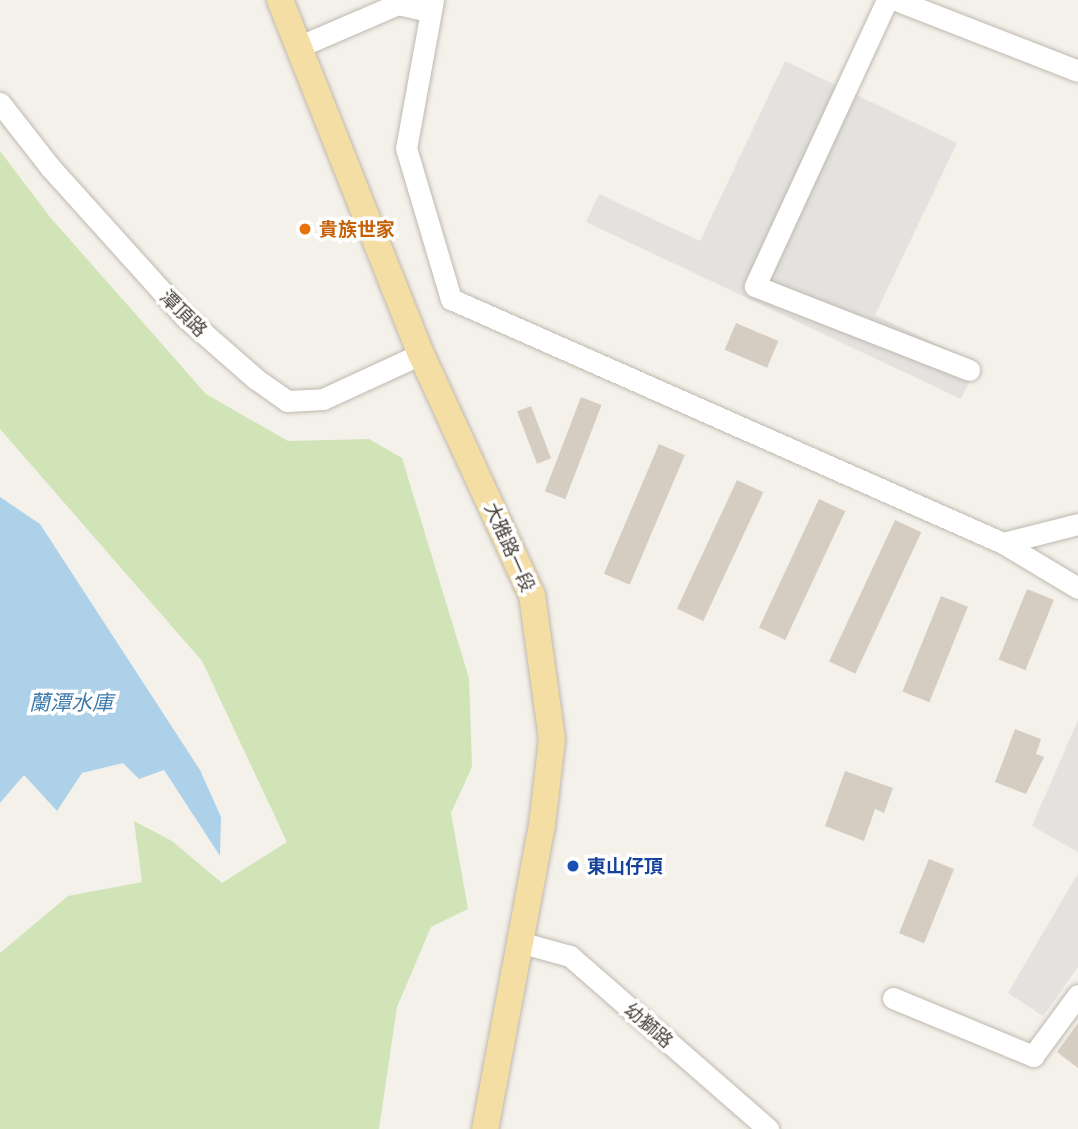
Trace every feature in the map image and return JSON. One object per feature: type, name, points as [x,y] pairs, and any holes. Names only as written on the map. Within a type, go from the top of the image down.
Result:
[{"type":"main road","name":"大雅路一段","points":[[286,2],[299,47],[421,354],[532,595],[552,738],[542,825],[485,1129]]},
{"type":"street","points":[[887,0],[755,286],[969,370]]},
{"type":"street","points":[[896,0],[1078,71]]},
{"type":"street","points":[[299,47],[398,4],[431,6],[406,148],[451,299],[1003,543],[1078,588]]},
{"type":"street","name":"潭頂路","points":[[0,103],[50,167],[184,316],[256,379],[286,401],[323,399],[421,354]]},
{"type":"street","points":[[1003,543],[1078,524]]},
{"type":"street","name":"幼獅路","points":[[519,942],[570,956],[768,1129]]},
{"type":"street","points":[[893,998],[1033,1056],[1078,995]]},
{"type":"green space","points":[[0,151],[50,217],[206,394],[288,441],[369,439],[402,458],[469,678],[472,767],[451,813],[468,909],[431,927],[397,1007],[379,1129],[0,1129],[0,953],[68,896],[142,882],[134,821],[172,841],[222,883],[287,842],[202,661],[0,429]]},
{"type":"shaded area","points":[[785,61],[957,143],[875,315],[978,364],[961,399],[586,222],[599,194],[700,241]]},
{"type":"shaded area","points":[[1078,720],[1078,852],[1032,826]]},
{"type":"shaded area","points":[[1078,873],[1078,967],[1043,1016],[1008,993]]},
{"type":"water","name":"蘭潭水庫","points":[[0,497],[40,524],[200,770],[221,817],[220,856],[164,770],[139,779],[123,763],[82,773],[57,811],[24,775],[0,803]]},
{"type":"building","points":[[736,323],[778,341],[767,368],[725,350]]},
{"type":"building","points":[[581,397],[602,405],[565,499],[545,491]]},
{"type":"building","points":[[531,406],[551,458],[537,464],[517,411]]},
{"type":"building","points":[[659,444],[685,455],[630,585],[604,574]]},
{"type":"building","points":[[737,480],[763,492],[703,621],[677,609]]},
{"type":"building","points":[[819,499],[845,511],[785,640],[759,628]]},
{"type":"building","points":[[895,520],[921,532],[855,674],[829,661]]},
{"type":"building","points":[[1027,589],[1054,600],[1025,670],[999,659]]},
{"type":"building","points":[[941,596],[968,607],[929,702],[902,691]]},
{"type":"building","points":[[1015,729],[1041,739],[1036,754],[1044,757],[1026,794],[995,782]]},
{"type":"building","points":[[845,771],[893,788],[884,813],[875,809],[864,841],[825,826]]},
{"type":"building","points":[[929,859],[954,869],[924,943],[899,933]]},
{"type":"building","points":[[1078,1023],[1078,1068],[1057,1052]]},
{"type":"place","name":"貴族世家","points":[[305,229]]},
{"type":"place","name":"東山仔頂","points":[[573,866]]}]
